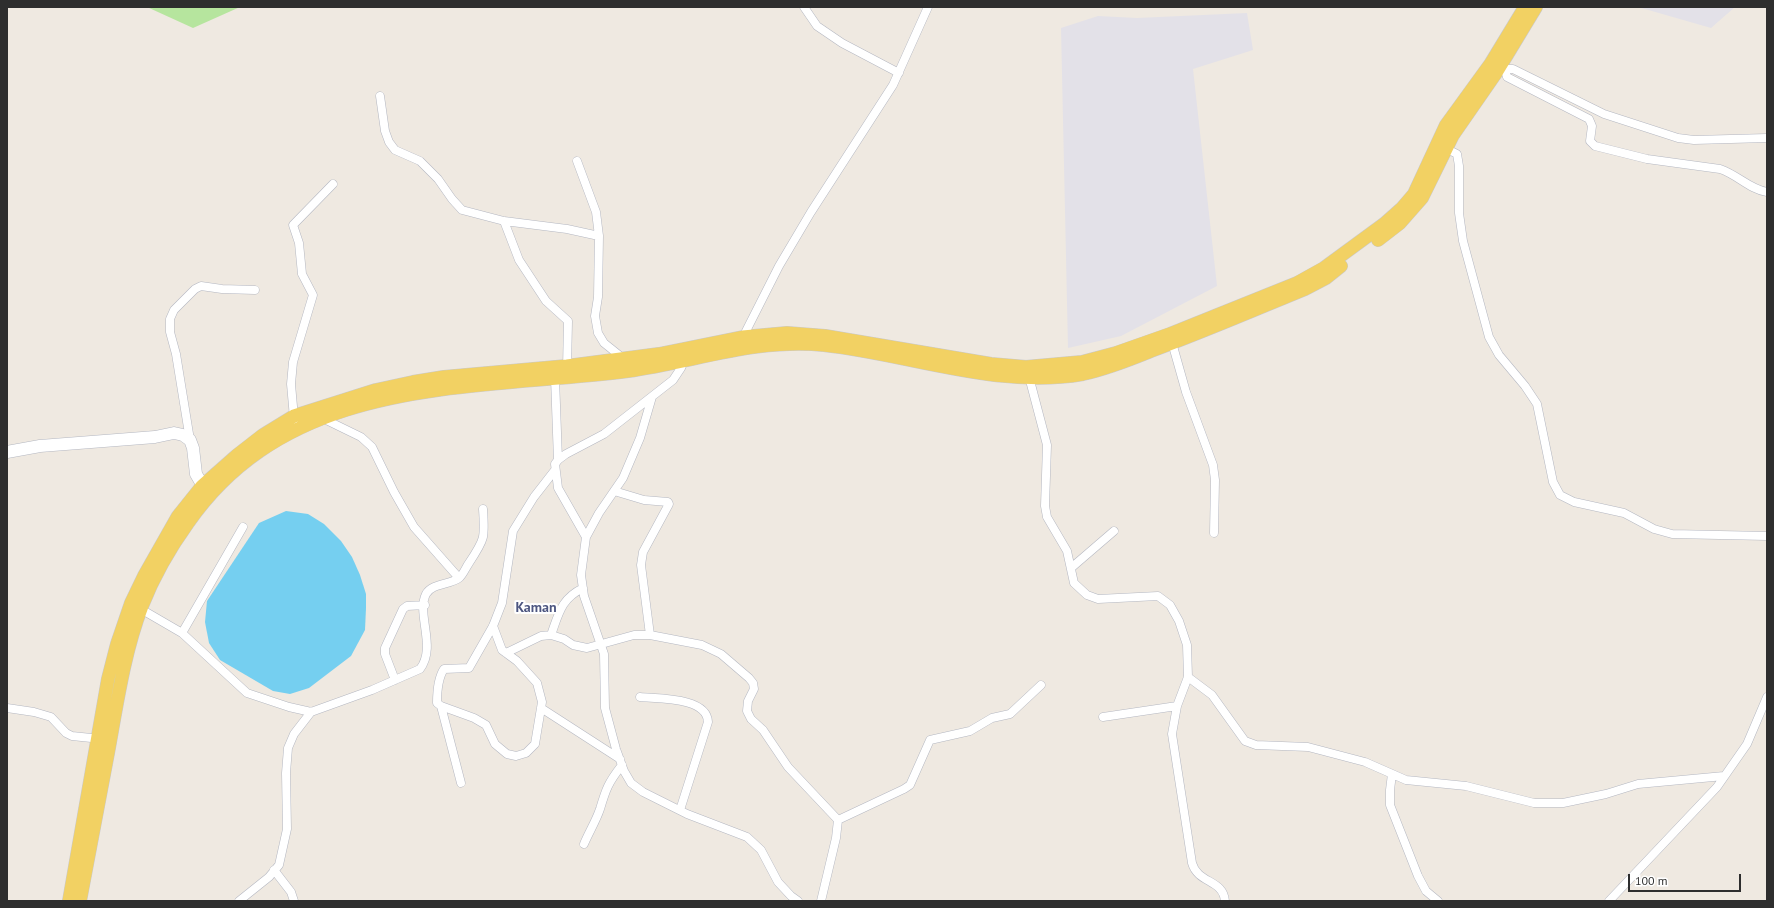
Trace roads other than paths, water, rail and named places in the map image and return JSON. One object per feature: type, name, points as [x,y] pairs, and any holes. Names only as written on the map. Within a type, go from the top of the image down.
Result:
[{"type":"main road","points":[[1499,67],[1525,7]]},
{"type":"main road","points":[[563,374],[625,359],[659,354],[686,354],[790,344],[825,345],[993,375],[1028,372],[1082,362],[1171,339],[1297,283],[1324,268],[1378,229],[1402,208],[1414,194],[1442,146],[1446,126],[1499,67],[1536,7]]},
{"type":"main road","points":[[80,901],[124,665],[136,606],[144,576],[178,516],[263,435],[376,390],[413,382],[444,377],[563,374],[630,370],[743,336],[787,333],[825,336],[991,364],[1028,372]]},
{"type":"main road","points":[[69,901],[96,738],[116,644],[136,606]]},
{"type":"street","points":[[804,7],[815,23],[842,43],[899,73]]},
{"type":"street","points":[[737,349],[782,260],[893,85],[923,22],[928,7]]},
{"type":"street","points":[[1499,67],[1513,68],[1604,114],[1678,138],[1694,140],[1767,138]]},
{"type":"street","points":[[1499,67],[1507,77],[1589,119],[1592,126],[1590,141],[1595,146],[1647,159],[1720,169],[1730,172],[1756,190],[1767,192]]},
{"type":"street","points":[[380,96],[385,132],[389,142],[395,150],[420,161],[438,179],[462,210],[504,221],[567,229],[599,236]]},
{"type":"street","points":[[1442,146],[1456,154],[1459,166],[1459,213],[1463,241],[1489,337],[1499,355],[1525,386],[1537,404],[1553,482],[1560,495],[1574,502],[1624,513],[1654,529],[1672,534],[1767,536]]},
{"type":"street","points":[[577,161],[596,212],[599,236],[598,297],[595,316],[598,333],[604,343],[625,359]]},
{"type":"street","points":[[294,423],[291,384],[293,362],[313,294],[302,274],[299,243],[293,225],[333,184]]},
{"type":"street","points":[[504,221],[518,260],[546,301],[568,321],[558,460]]},
{"type":"street","points":[[205,491],[196,474],[193,448],[190,440],[176,354],[170,332],[170,319],[174,310],[195,289],[201,286],[222,289],[255,290]]},
{"type":"street","points":[[1171,339],[1186,392],[1213,465],[1215,480],[1214,533]]},
{"type":"street","points":[[586,537],[558,488],[555,464],[566,454],[604,434],[673,380],[682,368],[686,354]]},
{"type":"street","points":[[1028,372],[1047,445],[1045,506],[1048,517],[1067,552],[1074,583],[1087,595],[1098,599],[1158,596],[1170,606],[1179,621],[1187,645],[1188,677],[1177,706],[1172,734],[1173,750],[1192,863],[1198,876],[1215,884],[1222,891],[1225,901]]},
{"type":"street","points":[[652,397],[640,438],[623,478],[599,513],[586,537],[581,575],[583,588],[604,654],[605,708],[621,762],[631,783],[643,792],[680,810],[747,837],[761,850],[778,882],[798,901]]},
{"type":"street","points":[[318,413],[361,437],[372,447],[394,492],[414,527],[459,578]]},
{"type":"street","points":[[7,452],[40,446],[155,438],[174,434],[184,435],[190,440]]},
{"type":"street","points":[[493,626],[502,650],[517,661],[537,683],[542,702],[535,744],[526,753],[516,756],[507,754],[495,744],[486,725],[474,718],[441,706],[437,703],[437,698],[441,674],[444,669],[469,668],[493,626],[502,603],[513,531],[534,497],[555,470]]},
{"type":"street","points":[[614,491],[644,500],[668,502],[669,504],[643,552],[641,565],[650,635]]},
{"type":"street","points":[[136,606],[182,633],[247,693],[289,708],[311,712],[395,680],[420,669],[424,665],[426,654],[426,633],[423,614],[426,594],[432,588],[459,578],[483,542],[485,531],[483,509]]},
{"type":"street","points":[[182,633],[243,527]]},
{"type":"street","points":[[1071,568],[1114,531]]},
{"type":"street","points":[[550,635],[570,594],[583,588]]},
{"type":"street","points":[[395,680],[385,654],[385,648],[403,610],[408,606],[425,605]]},
{"type":"street","points":[[506,653],[541,636],[550,635],[588,648],[634,635],[650,635],[702,646],[721,654],[750,678],[753,683],[754,689],[748,701],[747,711],[751,720],[763,730],[788,767],[838,820],[836,838],[821,901]]},
{"type":"street","points":[[1188,677],[1212,695],[1245,741],[1256,745],[1308,747],[1365,762],[1406,780],[1466,786],[1534,803],[1563,802],[1606,794],[1638,784],[1724,776]]},
{"type":"street","points":[[838,820],[910,785],[930,740],[970,731],[992,718],[1010,714],[1041,685]]},
{"type":"street","points":[[640,697],[681,700],[705,712],[708,717],[708,722],[680,810]]},
{"type":"street","points":[[1609,901],[1693,813],[1724,776],[1747,744],[1767,697]]},
{"type":"street","points":[[441,706],[460,782]]},
{"type":"street","points":[[1103,717],[1177,706]]},
{"type":"street","points":[[7,708],[43,714],[51,717],[66,733],[110,740]]},
{"type":"street","points":[[541,708],[621,762]]},
{"type":"street","points":[[239,901],[269,877],[278,865],[287,829],[286,773],[288,748],[294,734],[311,712]]},
{"type":"street","points":[[584,844],[600,809],[602,798],[610,780],[621,762]]},
{"type":"street","points":[[1392,774],[1390,805],[1418,876],[1426,891],[1438,901]]},
{"type":"street","points":[[274,870],[292,892],[294,901]]},
{"type":"water","points":[[286,511],[308,514],[324,524],[341,541],[352,557],[366,594],[365,630],[351,656],[309,688],[290,694],[273,691],[220,660],[209,643],[205,622],[207,601],[259,523]]},
{"type":"district","name":"Kaman","points":[[536,608]]}]
